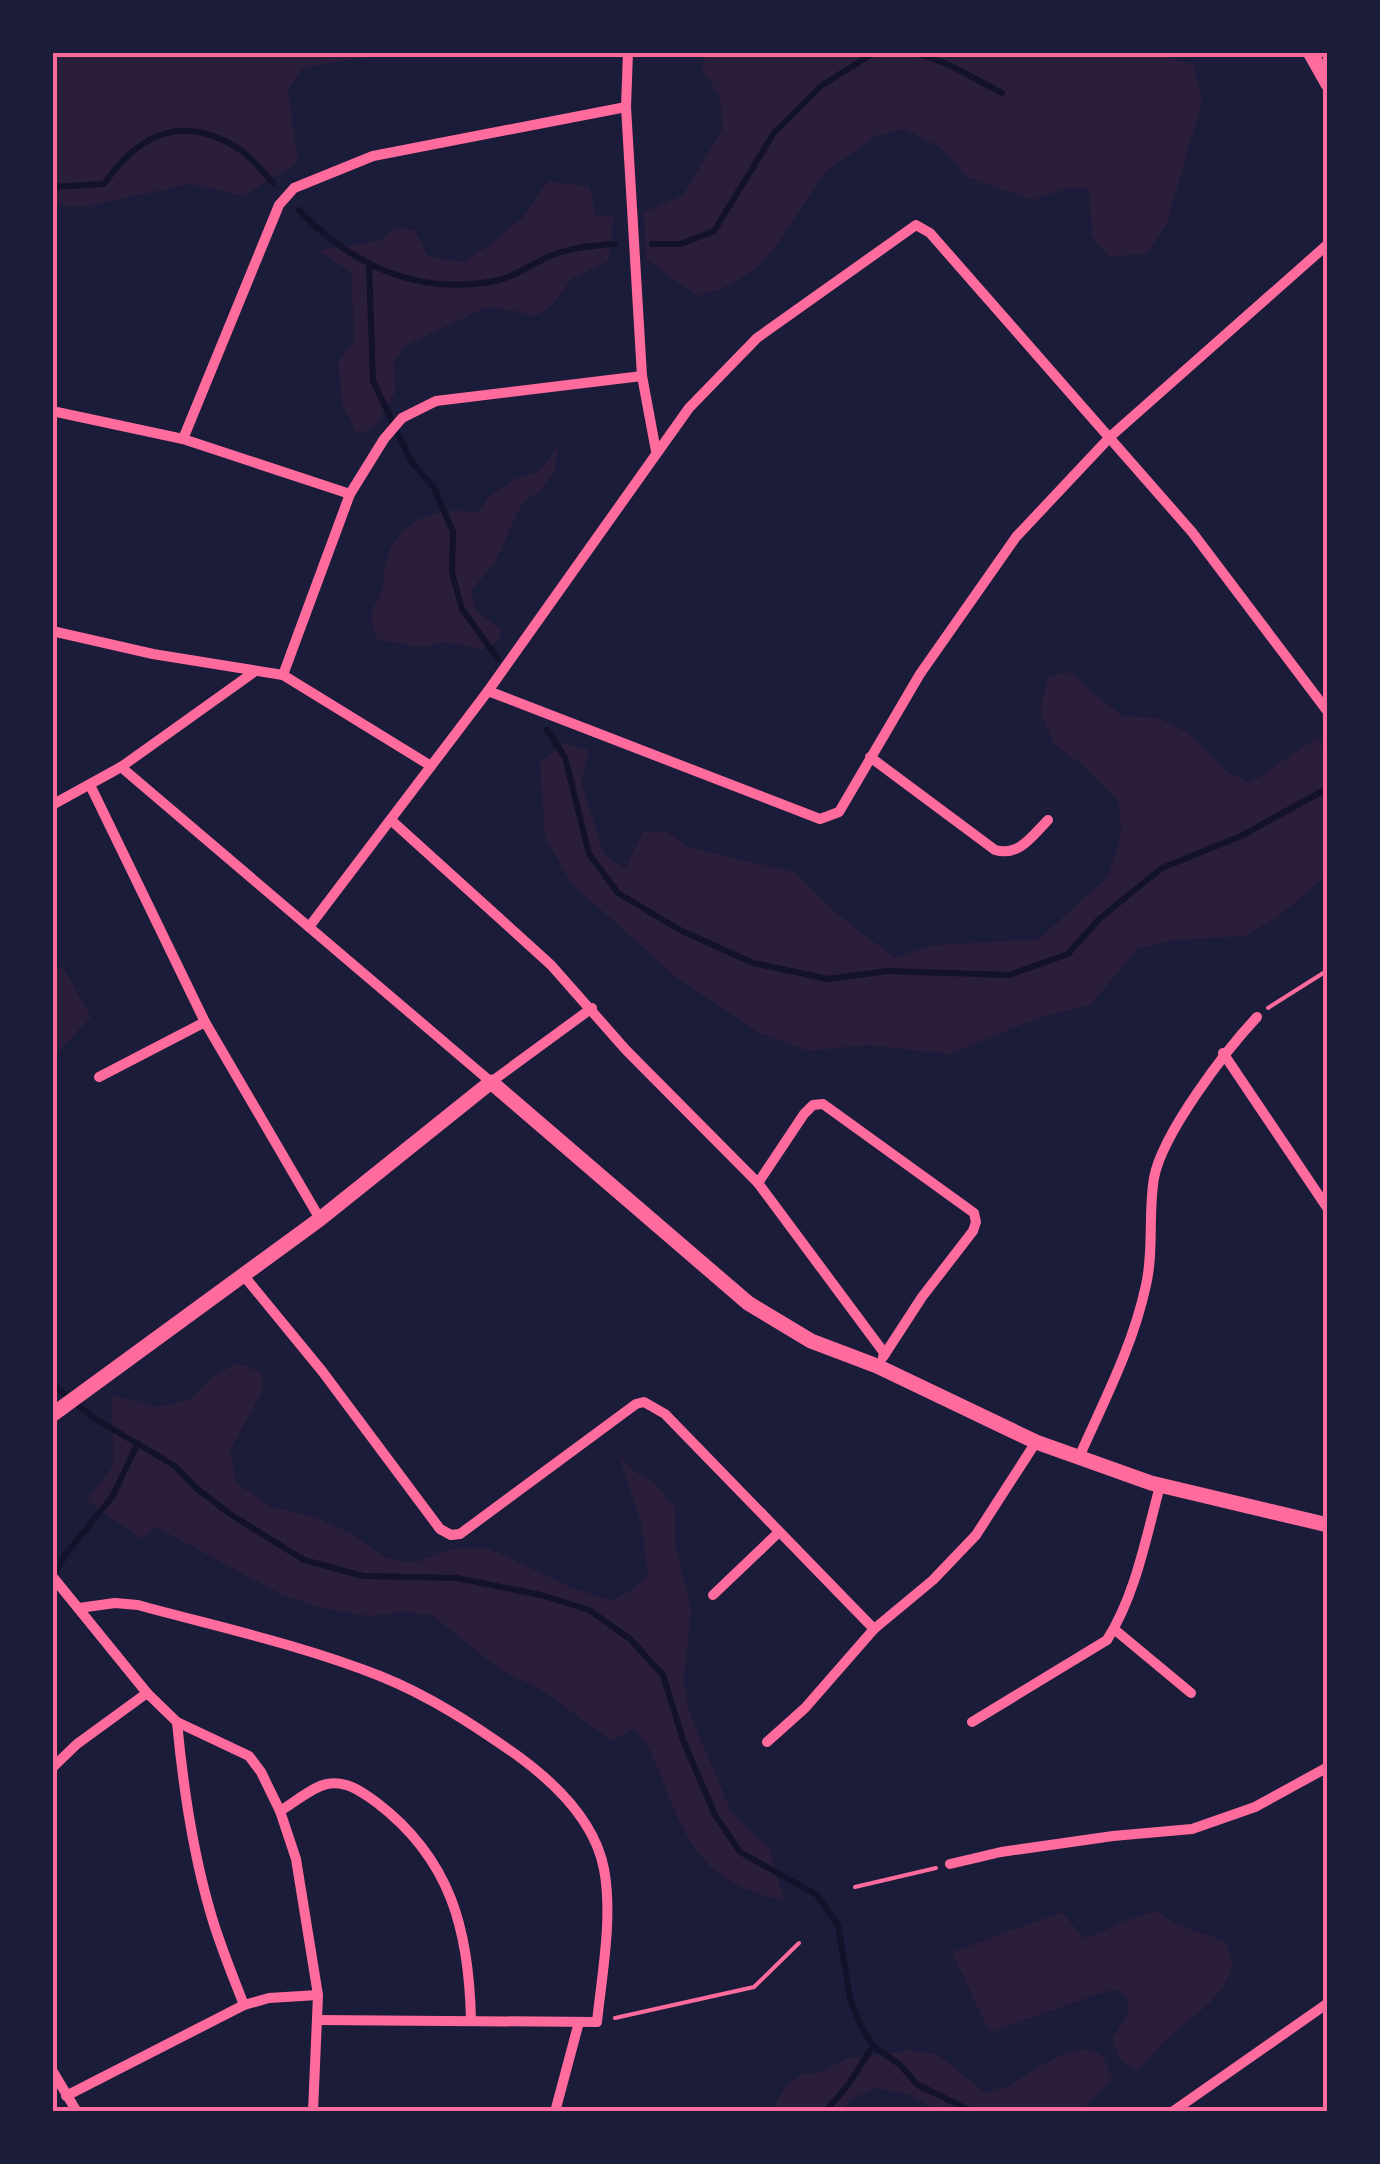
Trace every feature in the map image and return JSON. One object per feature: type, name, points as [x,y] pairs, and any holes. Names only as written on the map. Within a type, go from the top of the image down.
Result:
[{"type":"street","points":[[628,52],[626,107],[642,376],[656,451]]},
{"type":"street","points":[[1310,52],[1328,84]]},
{"type":"street","points":[[182,438],[280,205],[294,188],[373,156],[626,107]]},
{"type":"street","points":[[309,927],[488,691],[690,408],[757,338],[916,226],[930,233],[1111,436],[1192,532],[1328,712]]},
{"type":"street","points":[[488,691],[820,819],[839,812],[920,674],[1016,537],[1111,436],[1328,244]]},
{"type":"street","points":[[282,676],[350,494],[402,418],[436,402],[642,376]]},
{"type":"street","points":[[52,411],[182,438],[350,494]]},
{"type":"street","points":[[52,631],[282,676],[431,766]]},
{"type":"street","points":[[52,805],[121,767],[254,672]]},
{"type":"street","points":[[870,756],[994,850],[1019,849],[1048,820]]},
{"type":"street","points":[[121,767],[761,1313],[810,1341],[881,1360],[1036,1442],[1160,1486],[1284,1512],[1328,1526]]},
{"type":"street","points":[[90,785],[205,1022],[320,1219]]},
{"type":"street","points":[[392,821],[551,965],[626,1050],[758,1183],[881,1360]]},
{"type":"street","points":[[56,1412],[320,1219],[491,1082],[592,1008]]},
{"type":"street","points":[[1078,1457],[1128,1346],[1147,1282],[1150,1205],[1162,1154],[1223,1053],[1257,1017]]},
{"type":"street","points":[[99,1077],[205,1022]]},
{"type":"street","points":[[1223,1053],[1328,1209]]},
{"type":"street","points":[[758,1183],[804,1114],[813,1105],[822,1104],[974,1213],[973,1231],[922,1297],[881,1360]]},
{"type":"street","points":[[244,1276],[322,1371],[440,1529],[451,1535],[468,1529],[636,1404],[644,1402],[666,1414],[874,1629]]},
{"type":"street","points":[[768,1742],[805,1708],[874,1629],[933,1580],[976,1535],[1036,1442]]},
{"type":"street","points":[[972,1722],[1107,1640],[1138,1569],[1160,1486]]},
{"type":"street","points":[[713,1596],[778,1533]]},
{"type":"street","points":[[52,1576],[176,1722],[249,1756],[280,1810],[296,1860],[318,1996],[313,2112]]},
{"type":"street","points":[[79,1608],[115,1603],[138,1605],[316,1654],[380,1676],[473,1724],[529,1764],[559,1790],[580,1816],[604,1870],[605,1917],[597,2022],[317,2020]]},
{"type":"street","points":[[1114,1629],[1191,1692]]},
{"type":"street","points":[[52,1768],[77,1744],[147,1692]]},
{"type":"street","points":[[176,1722],[196,1858],[211,1914],[244,2005]]},
{"type":"street","points":[[950,1864],[1057,1844],[1192,1829],[1255,1808],[1328,1767]]},
{"type":"street","points":[[280,1810],[325,1784],[344,1784],[395,1816],[426,1850],[462,1923],[472,2020]]},
{"type":"street","points":[[66,2096],[244,2005],[269,1998],[318,1996]]},
{"type":"street","points":[[1172,2112],[1328,2003]]},
{"type":"street","points":[[555,2112],[578,2022]]},
{"type":"street","points":[[52,2070],[77,2112]]},
{"type":"path","points":[[1257,1017],[1289,992],[1328,970]]},
{"type":"path","points":[[854,1887],[950,1864]]},
{"type":"path","points":[[597,2022],[754,1987],[799,1944]]},
{"type":"shaded area","points":[[52,53],[388,53],[303,68],[288,91],[298,162],[244,196],[190,184],[84,207],[53,205]]},
{"type":"shaded area","points":[[705,53],[1155,53],[1194,65],[1202,101],[1167,223],[1148,253],[1109,257],[1092,236],[1089,189],[1065,189],[1033,200],[967,177],[942,149],[905,129],[877,135],[824,173],[783,237],[758,267],[722,289],[697,296],[646,259],[644,212],[683,195],[723,128],[719,95],[702,69]]},
{"type":"shaded area","points":[[548,181],[590,187],[595,216],[614,217],[609,261],[572,278],[553,305],[535,316],[485,308],[406,345],[394,362],[395,393],[375,426],[358,435],[342,403],[338,363],[354,341],[351,272],[317,250],[379,241],[396,228],[415,230],[428,256],[463,262],[522,218]]},
{"type":"shaded area","points":[[558,446],[555,471],[540,491],[523,502],[494,564],[471,591],[476,611],[500,628],[501,639],[482,650],[446,642],[420,647],[378,640],[371,612],[382,589],[387,557],[402,533],[437,513],[478,513],[489,496],[515,479],[539,471]]},
{"type":"shaded area","points":[[1073,672],[1091,692],[1124,716],[1159,718],[1187,732],[1226,771],[1250,783],[1318,737],[1327,750],[1327,875],[1279,916],[1245,936],[1176,940],[1138,949],[1090,1005],[1036,1019],[950,1054],[866,1045],[809,1051],[757,1032],[677,978],[571,883],[545,837],[540,762],[564,743],[589,750],[581,782],[604,854],[625,868],[643,832],[668,832],[688,847],[794,872],[842,918],[894,957],[937,945],[1039,939],[1107,877],[1121,835],[1119,802],[1080,763],[1053,744],[1040,709],[1049,676]]},
{"type":"shaded area","points":[[62,966],[91,1017],[53,1057],[53,969]]},
{"type":"shaded area","points":[[237,1363],[261,1372],[263,1390],[230,1450],[236,1483],[272,1507],[312,1516],[351,1533],[387,1558],[414,1563],[451,1549],[490,1549],[573,1588],[611,1600],[631,1591],[648,1575],[641,1522],[619,1456],[656,1484],[675,1508],[675,1542],[691,1610],[684,1680],[689,1711],[731,1811],[770,1849],[784,1901],[737,1885],[705,1861],[683,1828],[651,1753],[633,1729],[612,1741],[540,1689],[502,1671],[432,1615],[404,1612],[369,1616],[326,1609],[284,1596],[156,1527],[141,1539],[86,1500],[113,1466],[112,1395],[156,1407],[191,1399],[211,1378]]},
{"type":"shaded area","points":[[1157,1911],[1181,1926],[1226,1942],[1233,1966],[1210,2003],[1167,2039],[1139,2070],[1122,2062],[1112,2040],[1129,2010],[1127,1996],[1114,1989],[989,2032],[952,1952],[1062,1912],[1084,1938]]},
{"type":"shaded area","points":[[911,2050],[937,2054],[986,2093],[1006,2087],[1054,2058],[1081,2050],[1103,2057],[1113,2079],[1082,2111],[937,2111],[910,2095],[876,2088],[850,2100],[842,2111],[772,2111],[785,2087],[801,2075],[822,2072],[845,2059]]},
{"type":"waterway","points":[[652,244],[681,244],[714,231],[774,133],[821,86],[875,52]]},
{"type":"waterway","points":[[902,52],[941,61],[1002,93]]},
{"type":"waterway","points":[[52,187],[104,184],[132,152],[164,134],[181,131],[199,132],[239,149],[273,183]]},
{"type":"waterway","points":[[299,210],[365,262],[390,273],[442,284],[499,280],[562,252],[615,244]]},
{"type":"waterway","points":[[369,265],[373,381],[411,461],[434,488],[453,532],[452,573],[462,609],[498,659]]},
{"type":"waterway","points":[[547,730],[565,757],[589,854],[618,893],[680,930],[753,963],[828,979],[887,971],[1009,975],[1068,954],[1099,919],[1162,868],[1241,836],[1328,788]]},
{"type":"waterway","points":[[52,1384],[94,1418],[175,1466],[230,1514],[304,1560],[363,1576],[457,1578],[541,1595],[589,1610],[630,1639],[663,1675],[683,1740],[715,1815],[740,1852],[817,1895],[838,1925],[850,1998],[873,2046],[899,2064],[918,2085],[973,2112]]},
{"type":"waterway","points":[[53,1579],[65,1555],[112,1497],[138,1443]]},
{"type":"waterway","points":[[825,2112],[873,2046]]}]
